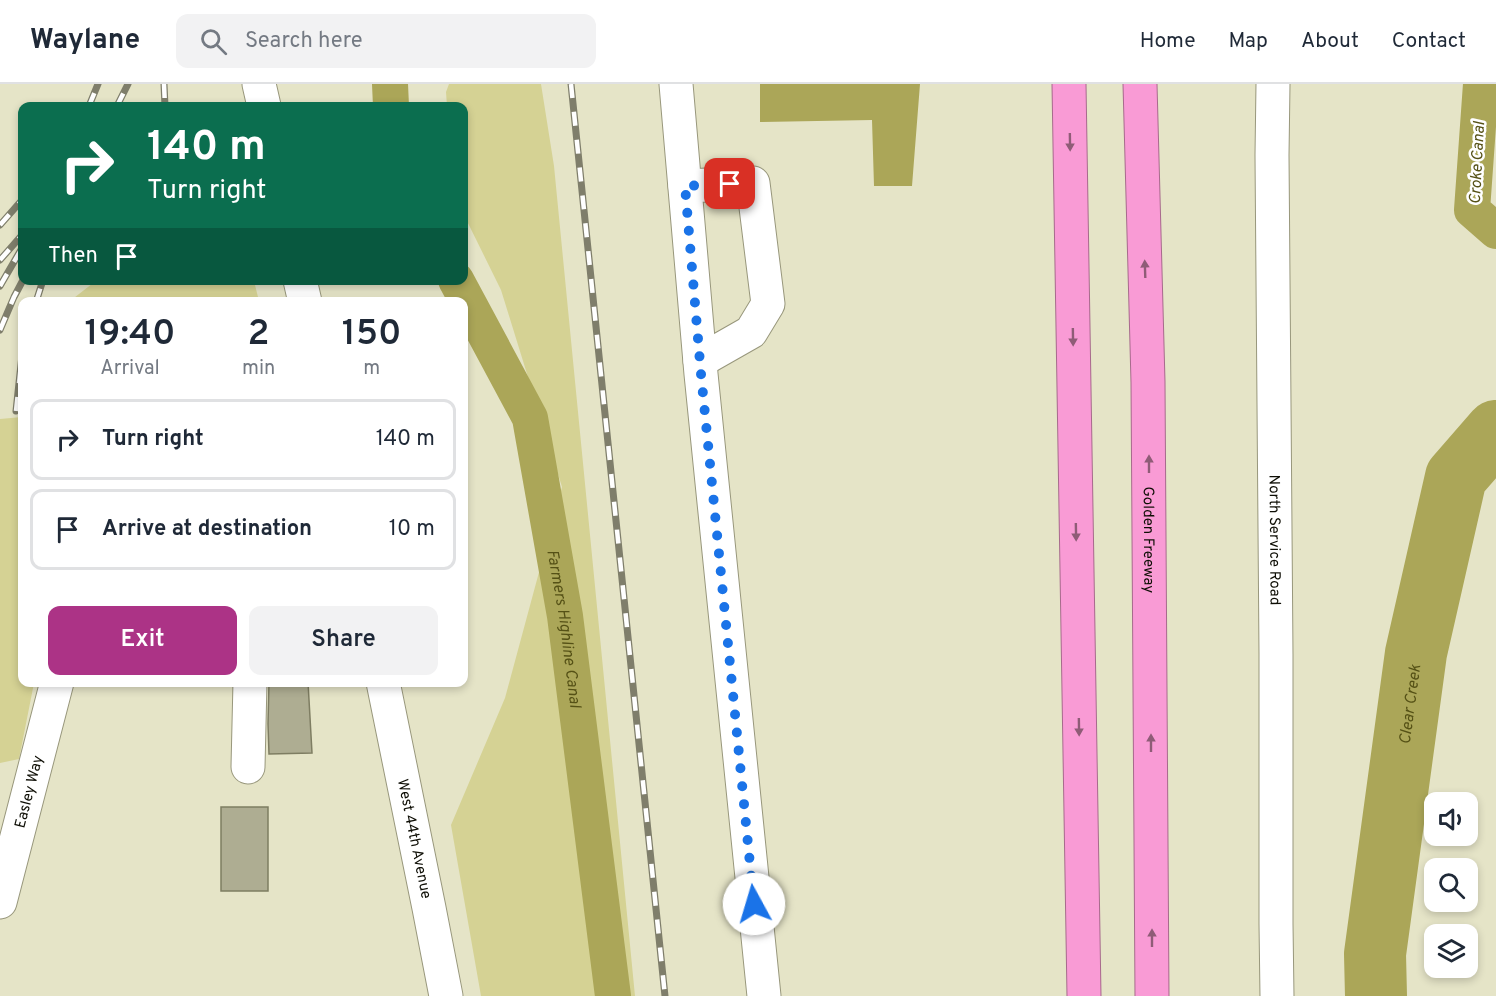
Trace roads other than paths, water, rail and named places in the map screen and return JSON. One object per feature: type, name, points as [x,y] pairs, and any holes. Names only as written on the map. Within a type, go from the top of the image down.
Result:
[{"type":"highway","points":[[1069,84],[1084,996]]},
{"type":"highway","name":"Golden Freeway","points":[[1140,84],[1148,382],[1152,996]]},
{"type":"street","points":[[259,84],[263,102]]},
{"type":"street","points":[[676,84],[700,361],[764,996]]},
{"type":"street","name":"North Service Road","points":[[1273,84],[1277,996]]},
{"type":"street","points":[[685,186],[753,183],[768,304],[751,332],[700,361]]},
{"type":"street","name":"Easley Way","points":[[0,902],[56,687]]},
{"type":"street","points":[[248,767],[250,687]]},
{"type":"street","name":"West 44th Avenue","points":[[384,687],[446,996]]},
{"type":"waterway","name":"Farmers Highline Canal","points":[[390,84],[391,102]]},
{"type":"waterway","name":"Croke Canal","points":[[1481,84],[1472,210],[1496,231]]},
{"type":"waterway","name":"Farmers Highline Canal","points":[[459,285],[465,297]]},
{"type":"waterway","name":"Farmers Highline Canal","points":[[468,302],[530,418],[565,616],[613,996]]},
{"type":"waterway","name":"Clear Creek","points":[[1376,996],[1375,954],[1416,653],[1456,477],[1496,431]]},
{"type":"railway","points":[[91,102],[98,84]]},
{"type":"railway","points":[[119,102],[128,84]]},
{"type":"railway","points":[[164,84],[165,102]]},
{"type":"railway","points":[[571,84],[665,996]]},
{"type":"railway","points":[[0,225],[18,205]]},
{"type":"railway","points":[[0,260],[18,240]]},
{"type":"railway","points":[[0,286],[18,255]]},
{"type":"railway","points":[[0,330],[20,285]]},
{"type":"railway","points":[[38,297],[41,285]]},
{"type":"railway","points":[[16,411],[18,392]]}]
